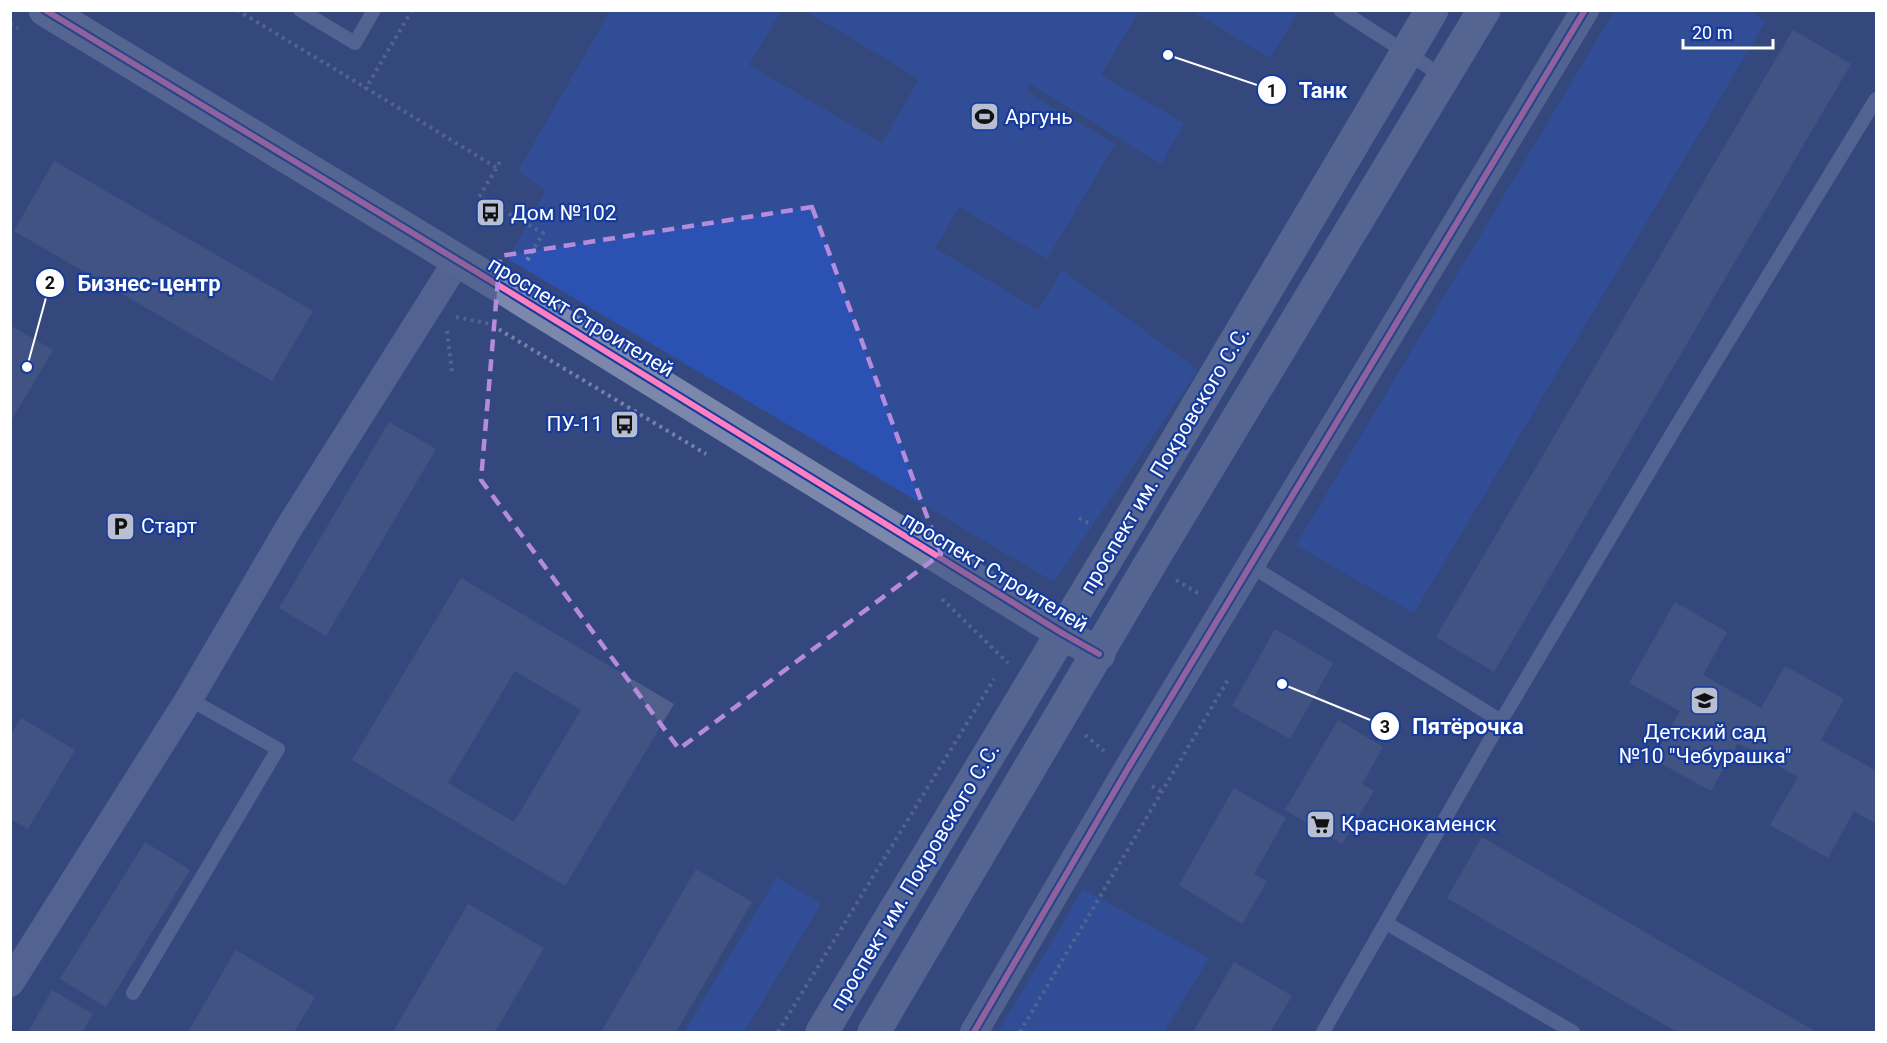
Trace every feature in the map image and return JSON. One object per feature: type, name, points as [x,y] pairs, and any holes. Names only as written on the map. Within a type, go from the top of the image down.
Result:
[{"type":"main road","name":"проспект Строителей","points":[[45,10],[1099,654]]},
{"type":"main road","name":"проспект им. Покровского С.С.","points":[[822,1032],[1432,10]]},
{"type":"main road","name":"проспект им. Покровского С.С.","points":[[874,1032],[1150,564],[1484,10]]},
{"type":"street","points":[[975,1032],[1127,770],[1585,10]]},
{"type":"street","points":[[12,980],[189,699],[290,526],[457,261]]},
{"type":"lane","points":[[300,10],[355,43],[374,10]]},
{"type":"lane","points":[[1340,10],[1444,77]]},
{"type":"lane","points":[[1323,1032],[1501,721],[1683,414],[1876,99]]},
{"type":"lane","points":[[1251,566],[1501,721]]},
{"type":"lane","points":[[133,993],[278,749],[189,699]]},
{"type":"lane","points":[[1386,923],[1573,1032]]},
{"type":"path","points":[[237,10],[497,168]]},
{"type":"path","points":[[366,88],[412,10]]},
{"type":"path","points":[[445,314],[489,324],[543,233],[479,196],[500,162]]},
{"type":"path","points":[[447,326],[452,372]]},
{"type":"path","points":[[778,1032],[1006,660]]},
{"type":"path","points":[[1020,1032],[1229,678]]},
{"type":"highlighted area","points":[[812,207],[941,554],[679,749],[481,480],[500,256]]},
{"type":"shaded area","points":[[610,11],[781,11],[749,65],[882,143],[919,79],[806,11],[1139,11],[1101,75],[1184,123],[1161,164],[1030,84],[1026,91],[1115,144],[1047,259],[959,207],[935,248],[1038,310],[1062,270],[1198,370],[1054,582],[508,259],[546,191],[518,171]]},
{"type":"shaded area","points":[[1192,11],[1299,11],[1270,58]]},
{"type":"shaded area","points":[[1614,11],[1748,11],[1766,21],[1414,613],[1296,545]]},
{"type":"shaded area","points":[[777,877],[821,904],[744,1032],[684,1032]]},
{"type":"shaded area","points":[[1083,889],[1209,958],[1164,1032],[998,1032]]},
{"type":"building","points":[[1793,30],[1851,64],[1494,672],[1436,637]]},
{"type":"building","points":[[54,161],[313,311],[272,381],[14,231]]},
{"type":"building","points":[[10,325],[53,350],[10,423]]},
{"type":"building","points":[[389,422],[436,449],[326,636],[279,608]]},
{"type":"building","points":[[461,578],[674,704],[565,886],[352,760]],"holes":[[[515,671],[581,710],[514,822],[448,783]]]},
{"type":"building","points":[[1675,602],[1727,632],[1703,675],[1761,708],[1785,666],[1844,699],[1821,740],[1875,770],[1876,767],[1876,824],[1854,811],[1828,858],[1770,825],[1798,777],[1738,743],[1711,791],[1653,759],[1680,711],[1629,683]]},
{"type":"building","points":[[1275,629],[1333,663],[1290,739],[1232,706]]},
{"type":"building","points":[[21,718],[75,750],[28,829],[10,819],[10,736]]},
{"type":"building","points":[[1338,720],[1383,747],[1362,784],[1374,791],[1342,844],[1285,810]]},
{"type":"building","points":[[1234,788],[1286,818],[1254,874],[1267,881],[1242,924],[1179,885]]},
{"type":"building","points":[[1482,837],[1816,1032],[1677,1032],[1447,898]]},
{"type":"building","points":[[145,842],[190,870],[106,1007],[60,979]]},
{"type":"building","points":[[696,869],[752,902],[676,1032],[601,1032]]},
{"type":"building","points":[[468,904],[544,948],[495,1032],[393,1032]]},
{"type":"building","points":[[236,950],[315,997],[294,1032],[188,1032]]},
{"type":"building","points":[[1234,962],[1292,996],[1270,1032],[1193,1032]]},
{"type":"building","points":[[52,990],[93,1014],[82,1032],[28,1032]]},
{"type":"cycle path","points":[[45,10],[1099,654]]},
{"type":"cycle path","points":[[974,1032],[1127,770],[1585,10]]},
{"type":"place","name":"Танк","points":[[1168,55]]},
{"type":"place","name":"Аргунь","points":[[984,117]]},
{"type":"place","name":"Дом №102","points":[[490,213]]},
{"type":"place","name":"Бизнес-центр","points":[[27,367]]},
{"type":"place","name":"ПУ-11","points":[[624,424]]},
{"type":"place","name":"Старт","points":[[120,526]]},
{"type":"place","name":"Пятёрочка","points":[[1282,684]]},
{"type":"place","name":"Детский сад №10 \"Чебурашка\"","points":[[1705,701]]},
{"type":"place","name":"Краснокаменск","points":[[1320,824]]}]
